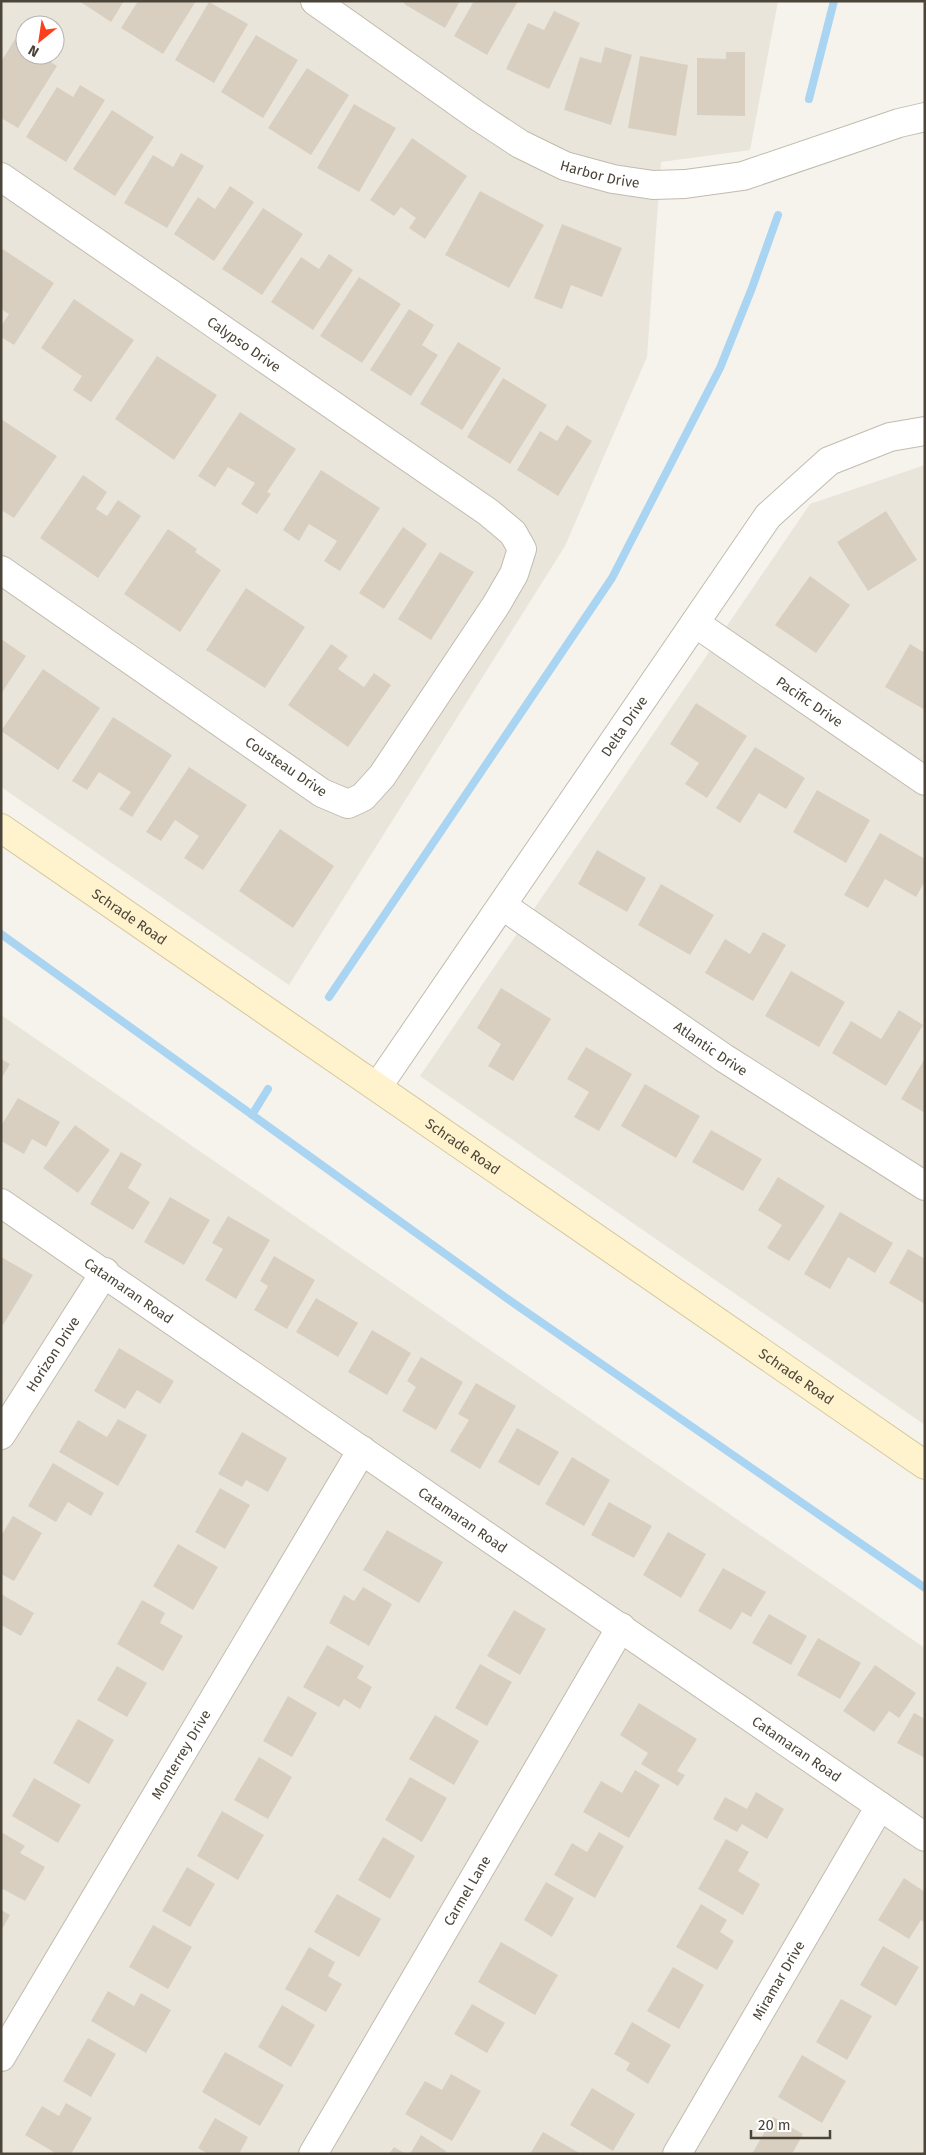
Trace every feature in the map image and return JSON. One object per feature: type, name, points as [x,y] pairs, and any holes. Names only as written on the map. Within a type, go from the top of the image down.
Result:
[{"type":"street","name":"Harbor Drive","points":[[315,1],[520,144],[565,166],[613,179],[652,185],[685,184],[743,176],[891,126],[925,117]]},
{"type":"street","name":"Calypso Drive","points":[[1,177],[488,512]]},
{"type":"street","name":"Delta Drive","points":[[378,1086],[503,906],[768,516],[829,461],[890,437],[925,431]]},
{"type":"street","name":"Cousteau Drive","points":[[1,570],[322,793],[348,804],[363,797],[382,776],[496,605],[514,574],[522,549],[513,533],[488,512]]},
{"type":"street","name":"Pacific Drive","points":[[695,623],[925,781]]},
{"type":"street","name":"Schrade Road","points":[[1,828],[378,1086],[925,1465]]},
{"type":"street","name":"Atlantic Drive","points":[[503,906],[724,1058],[925,1186]]},
{"type":"street","name":"Catamaran Road","points":[[1,1203],[105,1272],[925,1837]]},
{"type":"street","name":"Horizon Drive","points":[[1,1435],[105,1272]]},
{"type":"street","name":"Monterrey Drive","points":[[1,2057],[362,1450]]},
{"type":"street","name":"Carmel Lane","points":[[313,2154],[621,1627]]},
{"type":"street","name":"Miramar Drive","points":[[677,2154],[880,1806]]},
{"type":"shaded area","points":[[1,1],[778,1],[750,150],[661,162],[647,357],[565,546],[289,985],[1,787]]},
{"type":"shaded area","points":[[925,465],[925,1425],[420,1076],[810,504]]},
{"type":"shaded area","points":[[1,1015],[925,1648],[925,2154],[1,2154]]},
{"type":"building","points":[[79,1],[124,1],[111,22]]},
{"type":"building","points":[[138,1],[196,1],[163,54],[121,28]]},
{"type":"building","points":[[406,1],[460,1],[445,28],[404,4]]},
{"type":"building","points":[[474,1],[518,1],[487,55],[454,36]]},
{"type":"building","points":[[209,2],[248,24],[214,83],[175,60]]},
{"type":"building","points":[[554,11],[580,23],[549,89],[506,69],[528,23],[544,30]]},
{"type":"building","points":[[256,35],[298,60],[263,118],[221,92]]},
{"type":"building","points":[[15,39],[15,65],[57,66],[18,128],[1,118],[1,62]]},
{"type":"building","points":[[605,47],[632,55],[611,125],[564,110],[580,57],[601,63]]},
{"type":"building","points":[[726,52],[745,52],[745,116],[697,115],[697,58],[726,59]]},
{"type":"building","points":[[640,56],[688,65],[676,136],[628,128]]},
{"type":"building","points":[[307,68],[349,95],[311,155],[268,128]]},
{"type":"building","points":[[80,85],[105,100],[66,162],[26,137],[57,87],[73,97]]},
{"type":"building","points":[[354,104],[396,128],[359,192],[317,168]]},
{"type":"building","points":[[112,110],[154,137],[115,196],[73,169]]},
{"type":"building","points":[[412,138],[467,176],[425,239],[409,228],[416,218],[401,207],[394,216],[370,200]]},
{"type":"building","points":[[181,153],[204,166],[167,228],[124,203],[153,155],[173,167]]},
{"type":"building","points":[[230,186],[254,202],[214,261],[174,234],[198,197],[215,209]]},
{"type":"building","points":[[480,191],[544,225],[509,288],[445,255]]},
{"type":"building","points":[[263,208],[303,234],[262,295],[222,269]]},
{"type":"building","points":[[562,224],[622,248],[602,297],[571,285],[562,309],[534,298]]},
{"type":"building","points":[[1,248],[54,283],[14,345],[1,337],[1,326],[9,314],[1,309]]},
{"type":"building","points":[[329,254],[353,270],[313,330],[271,302],[301,257],[319,269]]},
{"type":"building","points":[[359,277],[401,304],[362,363],[320,336]]},
{"type":"building","points":[[74,299],[134,340],[91,402],[73,390],[82,376],[41,348]]},
{"type":"building","points":[[409,309],[434,325],[422,345],[438,355],[411,396],[370,370]]},
{"type":"building","points":[[458,342],[501,368],[462,430],[420,404]]},
{"type":"building","points":[[157,356],[217,395],[174,460],[115,419]]},
{"type":"building","points":[[503,378],[547,405],[510,464],[467,437]]},
{"type":"building","points":[[240,412],[296,449],[267,492],[271,494],[257,514],[241,504],[255,483],[228,467],[215,487],[198,476]]},
{"type":"building","points":[[1,419],[57,456],[14,518],[1,510]]},
{"type":"building","points":[[567,425],[592,441],[558,496],[517,470],[540,431],[557,441]]},
{"type":"building","points":[[321,470],[380,508],[340,571],[324,561],[337,541],[309,524],[299,541],[283,530]]},
{"type":"building","points":[[83,475],[107,492],[96,509],[107,516],[118,500],[141,516],[98,578],[40,538]]},
{"type":"building","points":[[886,511],[917,560],[868,591],[837,542]]},
{"type":"building","points":[[403,527],[427,544],[384,609],[359,593]]},
{"type":"building","points":[[168,529],[197,549],[195,552],[221,570],[180,632],[124,594]]},
{"type":"building","points":[[440,552],[474,572],[431,640],[398,619]]},
{"type":"building","points":[[810,576],[850,605],[816,653],[775,625]]},
{"type":"building","points":[[246,588],[305,627],[265,688],[206,650]]},
{"type":"building","points":[[1,639],[26,656],[1,694]]},
{"type":"building","points":[[331,644],[348,656],[338,669],[364,687],[374,673],[391,685],[348,747],[288,705]]},
{"type":"building","points":[[910,644],[925,653],[925,710],[885,687]]},
{"type":"building","points":[[43,669],[100,708],[58,770],[1,731]]},
{"type":"building","points":[[696,703],[747,736],[707,798],[685,784],[699,763],[670,744]]},
{"type":"building","points":[[113,717],[172,755],[132,817],[119,809],[131,792],[99,772],[87,790],[72,781]]},
{"type":"building","points":[[755,747],[805,778],[786,809],[759,793],[740,823],[716,808]]},
{"type":"building","points":[[189,767],[247,805],[203,870],[184,858],[199,836],[175,820],[161,841],[146,832]]},
{"type":"building","points":[[817,790],[870,820],[846,863],[793,832]]},
{"type":"building","points":[[280,829],[334,866],[293,928],[239,891]]},
{"type":"building","points":[[880,833],[925,859],[925,881],[916,897],[885,879],[868,908],[844,895]]},
{"type":"building","points":[[597,850],[646,878],[627,912],[578,884]]},
{"type":"building","points":[[661,884],[714,915],[690,955],[638,925]]},
{"type":"building","points":[[763,932],[786,945],[753,1001],[705,973],[725,939],[750,954]]},
{"type":"building","points":[[791,971],[845,1002],[819,1047],[765,1016]]},
{"type":"building","points":[[501,988],[551,1019],[513,1081],[488,1066],[501,1044],[477,1028]]},
{"type":"building","points":[[899,1010],[923,1025],[886,1086],[832,1053],[851,1021],[881,1039]]},
{"type":"building","points":[[586,1047],[632,1074],[599,1131],[574,1117],[589,1092],[567,1079]]},
{"type":"building","points":[[925,1058],[925,1113],[901,1099]]},
{"type":"building","points":[[1,1059],[10,1064],[1,1079]]},
{"type":"building","points":[[645,1084],[700,1116],[676,1158],[621,1126]]},
{"type":"building","points":[[18,1098],[60,1122],[46,1147],[32,1139],[24,1154],[1,1141],[1,1126]]},
{"type":"building","points":[[75,1125],[110,1150],[78,1193],[43,1168]]},
{"type":"building","points":[[711,1130],[762,1159],[743,1191],[692,1162]]},
{"type":"building","points":[[121,1152],[142,1164],[128,1188],[150,1202],[133,1230],[90,1204]]},
{"type":"building","points":[[778,1177],[825,1206],[789,1261],[767,1248],[782,1225],[758,1210]]},
{"type":"building","points":[[170,1197],[210,1220],[184,1265],[144,1242]]},
{"type":"building","points":[[840,1212],[893,1243],[875,1273],[848,1257],[830,1289],[804,1274]]},
{"type":"building","points":[[228,1216],[270,1240],[236,1299],[205,1280],[223,1249],[212,1243]]},
{"type":"building","points":[[908,1249],[925,1259],[925,1304],[889,1283]]},
{"type":"building","points":[[274,1256],[315,1280],[287,1329],[254,1310],[268,1286],[260,1281]]},
{"type":"building","points":[[1,1257],[33,1275],[3,1325],[1,1323]]},
{"type":"building","points":[[316,1298],[358,1323],[338,1357],[296,1332]]},
{"type":"building","points":[[372,1330],[411,1353],[387,1395],[348,1372]]},
{"type":"building","points":[[119,1348],[174,1381],[160,1404],[137,1390],[125,1409],[94,1391]]},
{"type":"building","points":[[421,1357],[463,1382],[436,1430],[402,1411],[416,1387],[407,1381]]},
{"type":"building","points":[[476,1383],[516,1406],[480,1469],[450,1451],[469,1420],[458,1414]]},
{"type":"building","points":[[118,1419],[147,1435],[118,1486],[59,1452],[78,1420],[107,1437]]},
{"type":"building","points":[[517,1428],[559,1452],[539,1486],[498,1462]]},
{"type":"building","points":[[242,1432],[287,1458],[268,1492],[246,1480],[242,1487],[218,1474]]},
{"type":"building","points":[[572,1457],[610,1480],[584,1526],[545,1504]]},
{"type":"building","points":[[53,1463],[104,1493],[91,1516],[68,1502],[56,1522],[28,1506]]},
{"type":"building","points":[[220,1488],[250,1505],[225,1549],[195,1532]]},
{"type":"building","points":[[609,1502],[652,1526],[634,1558],[591,1535]]},
{"type":"building","points":[[13,1516],[42,1533],[14,1581],[1,1574],[1,1536]]},
{"type":"building","points":[[387,1530],[443,1562],[419,1603],[363,1570]]},
{"type":"building","points":[[668,1532],[706,1554],[681,1598],[643,1575]]},
{"type":"building","points":[[178,1544],[218,1567],[193,1610],[153,1586]]},
{"type":"building","points":[[723,1568],[766,1592],[751,1617],[742,1612],[731,1630],[698,1611]]},
{"type":"building","points":[[363,1587],[392,1604],[369,1646],[329,1623],[344,1595],[354,1601]]},
{"type":"building","points":[[1,1594],[34,1613],[21,1636],[1,1625]]},
{"type":"building","points":[[142,1600],[165,1613],[160,1623],[183,1636],[163,1671],[117,1644]]},
{"type":"building","points":[[514,1610],[546,1629],[520,1675],[487,1656]]},
{"type":"building","points":[[769,1614],[807,1636],[791,1665],[752,1643]]},
{"type":"building","points":[[818,1638],[861,1663],[840,1699],[797,1675]]},
{"type":"building","points":[[327,1645],[364,1666],[357,1678],[372,1687],[360,1709],[344,1699],[339,1707],[303,1687]]},
{"type":"building","points":[[480,1664],[512,1682],[487,1726],[455,1708]]},
{"type":"building","points":[[875,1665],[916,1693],[899,1718],[889,1711],[874,1732],[843,1711]]},
{"type":"building","points":[[117,1666],[147,1683],[127,1717],[97,1700]]},
{"type":"building","points":[[288,1696],[317,1713],[292,1757],[263,1741]]},
{"type":"building","points":[[639,1703],[697,1739],[677,1771],[685,1775],[678,1786],[641,1764],[648,1753],[620,1735]]},
{"type":"building","points":[[914,1713],[925,1719],[925,1758],[897,1743]]},
{"type":"building","points":[[435,1715],[479,1741],[454,1785],[409,1759]]},
{"type":"building","points":[[78,1719],[114,1740],[89,1784],[53,1763]]},
{"type":"building","points":[[259,1757],[292,1777],[268,1819],[234,1800]]},
{"type":"building","points":[[635,1770],[660,1785],[629,1838],[583,1812],[601,1781],[622,1793]]},
{"type":"building","points":[[410,1777],[447,1798],[422,1842],[385,1820]]},
{"type":"building","points":[[34,1778],[81,1805],[58,1843],[12,1816]]},
{"type":"building","points":[[756,1792],[784,1809],[767,1839],[742,1824],[737,1832],[713,1819],[725,1797],[747,1809]]},
{"type":"building","points":[[222,1811],[264,1835],[238,1880],[197,1856]]},
{"type":"building","points":[[1,1832],[25,1846],[20,1853],[45,1867],[25,1901],[1,1888]]},
{"type":"building","points":[[599,1832],[624,1846],[595,1898],[554,1875],[572,1843],[587,1852]]},
{"type":"building","points":[[383,1837],[415,1856],[390,1899],[358,1880]]},
{"type":"building","points":[[726,1839],[749,1852],[738,1871],[760,1884],[743,1915],[698,1889]]},
{"type":"building","points":[[187,1867],[215,1884],[190,1927],[162,1911]]},
{"type":"building","points":[[904,1878],[925,1892],[925,1923],[921,1920],[909,1939],[878,1920]]},
{"type":"building","points":[[546,1882],[574,1898],[552,1937],[524,1920]]},
{"type":"building","points":[[337,1894],[381,1919],[359,1957],[314,1932]]},
{"type":"building","points":[[701,1904],[727,1920],[720,1932],[734,1941],[717,1970],[676,1947]]},
{"type":"building","points":[[1,1910],[10,1915],[1,1931]]},
{"type":"building","points":[[153,1925],[192,1947],[168,1989],[129,1967]]},
{"type":"building","points":[[501,1942],[558,1975],[535,2015],[478,1982]]},
{"type":"building","points":[[883,1946],[919,1967],[896,2006],[860,1985]]},
{"type":"building","points":[[309,1947],[335,1962],[328,1976],[342,1984],[326,2012],[285,1989]]},
{"type":"building","points":[[673,1967],[704,1985],[679,2029],[647,2011]]},
{"type":"building","points":[[108,1991],[134,2006],[141,1993],[171,2010],[146,2053],[91,2021]]},
{"type":"building","points":[[841,1999],[872,2016],[847,2060],[816,2042]]},
{"type":"building","points":[[472,2004],[505,2023],[487,2053],[454,2034]]},
{"type":"building","points":[[282,2005],[315,2025],[291,2067],[258,2047]]},
{"type":"building","points":[[632,2022],[671,2045],[648,2084],[626,2070],[630,2063],[614,2054]]},
{"type":"building","points":[[88,2038],[116,2054],[91,2097],[63,2081]]},
{"type":"building","points":[[225,2052],[284,2085],[260,2126],[202,2092]]},
{"type":"building","points":[[802,2055],[846,2081],[822,2123],[778,2097]]},
{"type":"building","points":[[451,2074],[481,2091],[452,2141],[405,2114],[425,2081],[442,2090]]},
{"type":"building","points":[[592,2088],[635,2114],[613,2151],[570,2125]]},
{"type":"building","points":[[66,2103],[92,2118],[71,2154],[57,2154],[25,2135],[42,2106],[59,2116]]},
{"type":"building","points":[[773,2117],[803,2134],[792,2154],[752,2154]]},
{"type":"building","points":[[215,2118],[248,2137],[239,2154],[208,2154],[198,2148]]},
{"type":"building","points":[[543,2132],[581,2154],[530,2154]]},
{"type":"building","points":[[421,2135],[446,2151],[444,2154],[410,2154]]},
{"type":"building","points":[[394,2147],[406,2154],[389,2154]]},
{"type":"waterway","points":[[809,99],[834,1]]},
{"type":"waterway","points":[[329,997],[612,578],[720,368],[752,288],[778,215]]},
{"type":"waterway","points":[[1,934],[512,1302],[925,1588]]},
{"type":"waterway","points":[[252,1115],[268,1089]]}]
